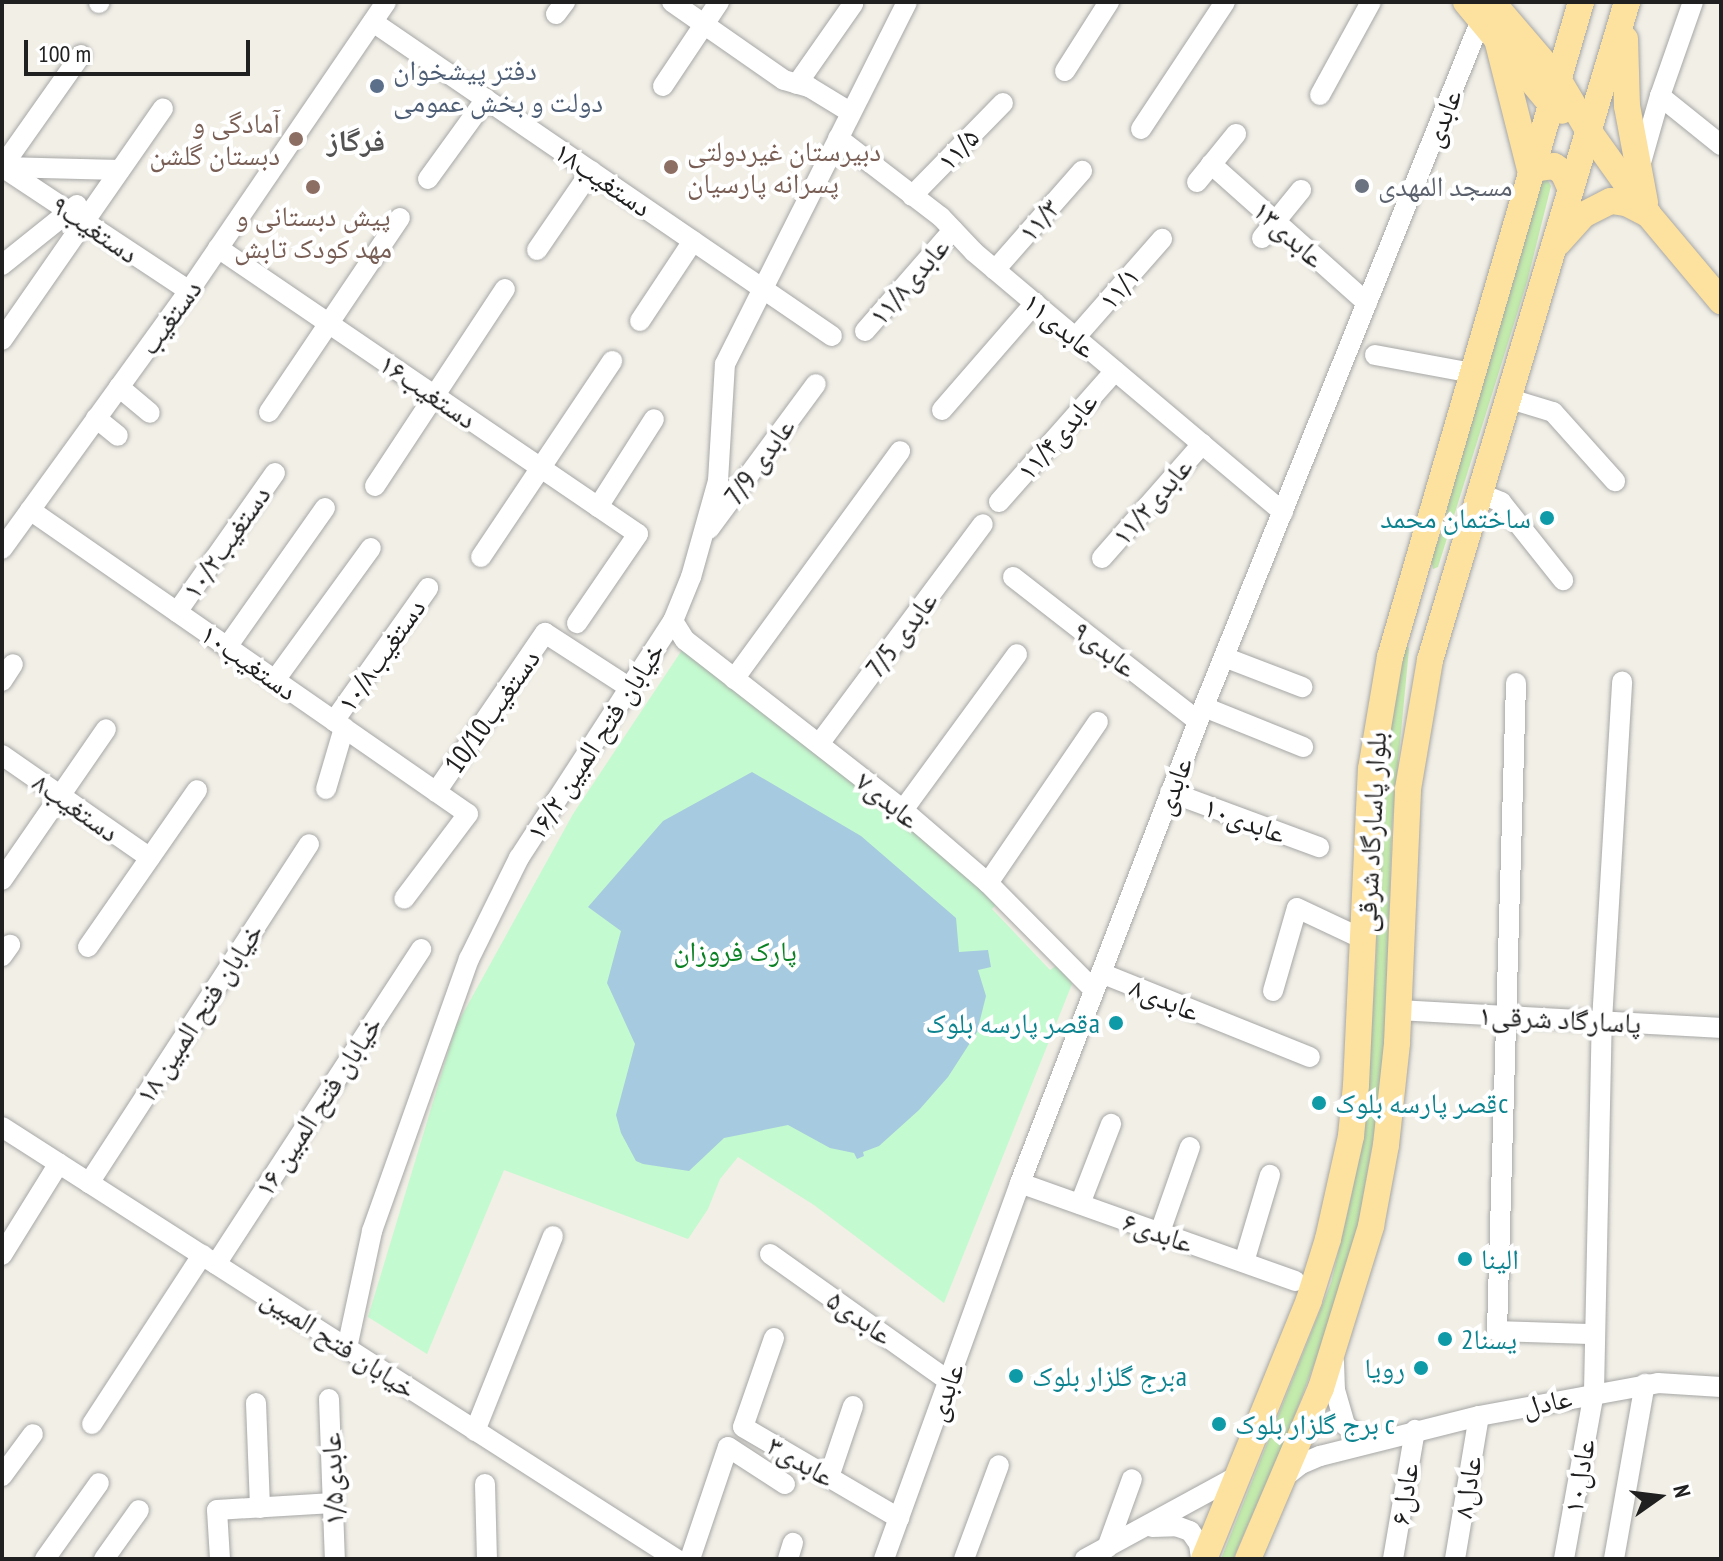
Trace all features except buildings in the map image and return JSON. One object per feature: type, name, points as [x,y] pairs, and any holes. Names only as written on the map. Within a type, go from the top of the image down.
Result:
[{"type":"main road","name":"بلوار پاسارگاد شرقی","points":[[1248,1559],[1333,1354],[1363,1255],[1380,1182],[1392,1095],[1399,1010],[1408,789],[1422,701],[1445,606],[1626,4]]},
{"type":"main road","points":[[1626,4],[1627,106],[1648,214]]},
{"type":"main road","name":"بلوار پاسارگاد شرقی","points":[[1202,1559],[1309,1300],[1332,1225],[1354,1111],[1376,726],[1406,595],[1579,8]]},
{"type":"main road","points":[[1579,8],[1581,38],[1593,48],[1606,45],[1618,31]]},
{"type":"main road","points":[[1484,16],[1588,130],[1648,214],[1721,301]]},
{"type":"main road","points":[[1484,16],[1554,91]]},
{"type":"main road","points":[[1484,16],[1531,173],[1538,168],[1554,166],[1563,172],[1570,188]]},
{"type":"main road","points":[[1553,250],[1583,215],[1611,201],[1626,203],[1648,214]]},
{"type":"main road","points":[[1406,595],[1445,606]]},
{"type":"street","name":"دستغیب","points":[[2,549],[17,516],[96,418],[189,291],[386,2]]},
{"type":"street","points":[[672,2],[784,80],[809,87],[850,112]]},
{"type":"street","points":[[663,86],[719,2]]},
{"type":"street","name":"خیابان فتح المبین ۱۶/۲","points":[[347,1348],[372,1231],[469,959],[519,858],[673,621],[718,481],[725,364],[907,2]]},
{"type":"street","points":[[1065,71],[1109,2]]},
{"type":"street","points":[[1141,129],[1225,2]]},
{"type":"street","points":[[1320,95],[1371,2]]},
{"type":"street","points":[[1638,172],[1660,96],[1693,2]]},
{"type":"street","points":[[797,84],[853,4]]},
{"type":"street","name":"عابدی","points":[[884,1559],[1020,1183],[1170,792],[1484,16]]},
{"type":"street","name":"دستغیب۱۸","points":[[373,22],[832,336]]},
{"type":"street","points":[[2,167],[81,55]]},
{"type":"street","points":[[1660,96],[1721,145]]},
{"type":"street","points":[[428,179],[486,99]]},
{"type":"street","name":"۱۱/۵","points":[[912,196],[1003,103]]},
{"type":"street","points":[[2,340],[163,108]]},
{"type":"street","points":[[1197,182],[1236,134]]},
{"type":"street","name":"عابدی۱۱","points":[[838,138],[953,230],[995,270],[1283,512]]},
{"type":"street","name":"عابدی۱۳","points":[[1211,164],[1367,303]]},
{"type":"street","points":[[2,167],[120,170]]},
{"type":"street","name":"دستغیب۹","points":[[2,167],[189,291]]},
{"type":"street","points":[[2,265],[120,170]]},
{"type":"street","points":[[537,250],[591,171]]},
{"type":"street","name":"۱۱/۳","points":[[995,270],[1082,171]]},
{"type":"street","points":[[1262,238],[1301,190]]},
{"type":"street","points":[[269,412],[400,218]]},
{"type":"street","name":"عابدی۱۱/۸","points":[[865,331],[953,230]]},
{"type":"street","name":"۱۱/۱","points":[[1075,338],[1162,239]]},
{"type":"street","points":[[640,321],[693,241]]},
{"type":"street","name":"دستغیب۱۶","points":[[218,248],[638,534],[577,623]]},
{"type":"street","points":[[375,486],[505,289]]},
{"type":"street","points":[[942,410],[1035,303]]},
{"type":"street","points":[[1375,355],[1472,373]]},
{"type":"street","points":[[481,557],[612,361]]},
{"type":"street","name":"عابدی۱۱/۴","points":[[999,502],[1115,371]]},
{"type":"street","name":"عابدی 7/9","points":[[702,538],[816,384]]},
{"type":"street","points":[[119,387],[150,413]]},
{"type":"street","points":[[1507,398],[1553,412],[1615,481]]},
{"type":"street","points":[[96,418],[118,436]]},
{"type":"street","points":[[598,507],[654,419]]},
{"type":"street","name":"عابدی۱۱/۲","points":[[1102,558],[1202,444]]},
{"type":"street","points":[[734,679],[900,451]]},
{"type":"street","name":"دستغیب۱۰/۲","points":[[177,612],[275,473]]},
{"type":"street","points":[[1479,493],[1501,502],[1563,580]]},
{"type":"street","points":[[227,647],[325,508]]},
{"type":"street","name":"دستغیب۱۰","points":[[17,516],[177,612],[468,814],[404,899]]},
{"type":"street","name":"عابدی 7/5","points":[[819,744],[983,524]]},
{"type":"street","points":[[275,680],[371,548]]},
{"type":"street","name":"عابدی۹","points":[[1013,577],[1201,714],[1303,747]]},
{"type":"street","name":"دستغیب۱۰/۸","points":[[326,789],[339,725],[428,588]]},
{"type":"street","name":"عابدی۷","points":[[673,621],[685,640],[903,810],[1098,982]]},
{"type":"street","name":"10/10دستغیب","points":[[436,792],[545,633],[630,688]]},
{"type":"street","points":[[903,810],[1017,654]]},
{"type":"street","points":[[1224,657],[1302,687]]},
{"type":"street","name":"عادل۱۰","points":[[1564,1559],[1594,1392],[1602,1021],[1622,682]]},
{"type":"street","points":[[1516,683],[1497,1331],[1595,1334]]},
{"type":"street","points":[[988,883],[1098,722]]},
{"type":"street","points":[[2,880],[106,729]]},
{"type":"street","name":"دستغیب۸","points":[[2,755],[150,858]]},
{"type":"street","points":[[88,947],[197,790]]},
{"type":"street","name":"عابدی۱۰","points":[[1170,792],[1319,847]]},
{"type":"street","name":"خیابان فتح المبین ۱۸","points":[[89,1183],[309,844]]},
{"type":"street","points":[[1273,991],[1297,908],[1365,940]]},
{"type":"street","name":"خیابان فتح المبین ۱۶","points":[[92,1424],[209,1260],[421,949]]},
{"type":"street","name":"عابدی۸","points":[[1098,982],[1229,1025],[1310,1057]]},
{"type":"street","name":"پاسارگاد شرقی۱","points":[[1399,1010],[1721,1028]]},
{"type":"street","points":[[1080,1204],[1111,1124]]},
{"type":"street","name":"خیابان فتح المبین","points":[[2,1127],[676,1559]]},
{"type":"street","points":[[1160,1232],[1190,1147]]},
{"type":"street","points":[[2,1255],[59,1163]]},
{"type":"street","points":[[1244,1262],[1270,1175]]},
{"type":"street","name":"عابدی۶","points":[[1020,1183],[1295,1281]]},
{"type":"street","points":[[475,1431],[553,1236]]},
{"type":"street","name":"عابدی۵","points":[[770,1254],[949,1381]]},
{"type":"street","name":"عابدی۳","points":[[774,1338],[743,1427],[899,1518]]},
{"type":"street","points":[[1333,1354],[1335,1390],[1345,1425],[1358,1436],[1376,1439]]},
{"type":"street","points":[[1614,1559],[1645,1384]]},
{"type":"street","name":"عادل","points":[[1283,1478],[1301,1464],[1376,1439],[1594,1392],[1645,1384],[1721,1387]]},
{"type":"street","name":"عابدی۱/۵","points":[[329,1399],[335,1559]]},
{"type":"street","points":[[256,1403],[260,1508]]},
{"type":"street","points":[[829,1477],[853,1406]]},
{"type":"street","name":"۸عادل","points":[[1455,1559],[1479,1416]]},
{"type":"street","name":"عادل۶","points":[[1393,1559],[1415,1430]]},
{"type":"street","points":[[2,1476],[33,1434]]},
{"type":"street","points":[[690,1559],[728,1447],[785,1484]]},
{"type":"street","points":[[964,1559],[999,1465]]},
{"type":"street","points":[[1085,1559],[1237,1476]]},
{"type":"street","points":[[1107,1548],[1132,1479]]},
{"type":"street","points":[[45,1559],[99,1483]]},
{"type":"street","points":[[485,1484],[487,1559]]},
{"type":"street","points":[[220,1559],[217,1510],[333,1503]]},
{"type":"street","points":[[104,1559],[139,1510]]},
{"type":"street","points":[[1148,1527],[1176,1526],[1190,1531],[1199,1544],[1202,1559]]},
{"type":"green space","points":[[1541,177],[1546,177],[1551,186],[1527,282],[1438,567],[1433,569],[1431,559],[1445,523],[1454,470]]},
{"type":"green space","points":[[1405,639],[1409,649],[1392,826],[1385,1034],[1376,1122],[1356,1238],[1329,1325],[1288,1433],[1233,1559],[1221,1559],[1331,1283],[1351,1198],[1365,1118],[1376,961],[1379,826],[1387,729]]},
{"type":"green space","name":"پارک فروزان","points":[[686,644],[1000,900],[992,909],[1050,970],[1060,963],[1072,984],[944,1303],[814,1205],[738,1157],[720,1179],[708,1209],[688,1239],[504,1170],[427,1354],[368,1317],[456,1026],[573,814]]},
{"type":"water","points":[[752,772],[861,836],[956,918],[959,952],[988,950],[991,967],[978,970],[986,996],[977,1032],[948,1077],[919,1110],[879,1146],[863,1152],[864,1156],[857,1159],[854,1153],[830,1148],[788,1125],[724,1138],[689,1171],[643,1164],[636,1161],[621,1133],[616,1115],[635,1044],[607,983],[621,931],[588,907],[663,821]]},
{"type":"place","name":"دفتر پیشخوان دولت و بخش عمومی","points":[[377,86]]},
{"type":"place","name":"آمادگی و دبستان گلشن","points":[[296,139]]},
{"type":"place","name":"دبیرستان غیردولتی پسرانه پارسیان","points":[[671,167]]},
{"type":"place","name":"مسجد المهدی","points":[[1362,186]]},
{"type":"place","name":"پیش دبستانی و مهد کودک تابش","points":[[313,187]]},
{"type":"place","name":"ساختمان محمد","points":[[1547,518]]},
{"type":"place","name":"قصر پارسه بلوکa","points":[[1116,1023]]},
{"type":"place","name":"قصر پارسه بلوکc","points":[[1319,1103]]},
{"type":"place","name":"الینا","points":[[1465,1259]]},
{"type":"place","name":"یسنا2","points":[[1445,1339]]},
{"type":"place","name":"رویا","points":[[1421,1368]]},
{"type":"place","name":"برج گلزار بلوکa","points":[[1016,1376]]},
{"type":"place","name":"برج گلزار بلوک c","points":[[1219,1424]]},
{"type":"district","name":"فرگاز","points":[[356,140]]}]
